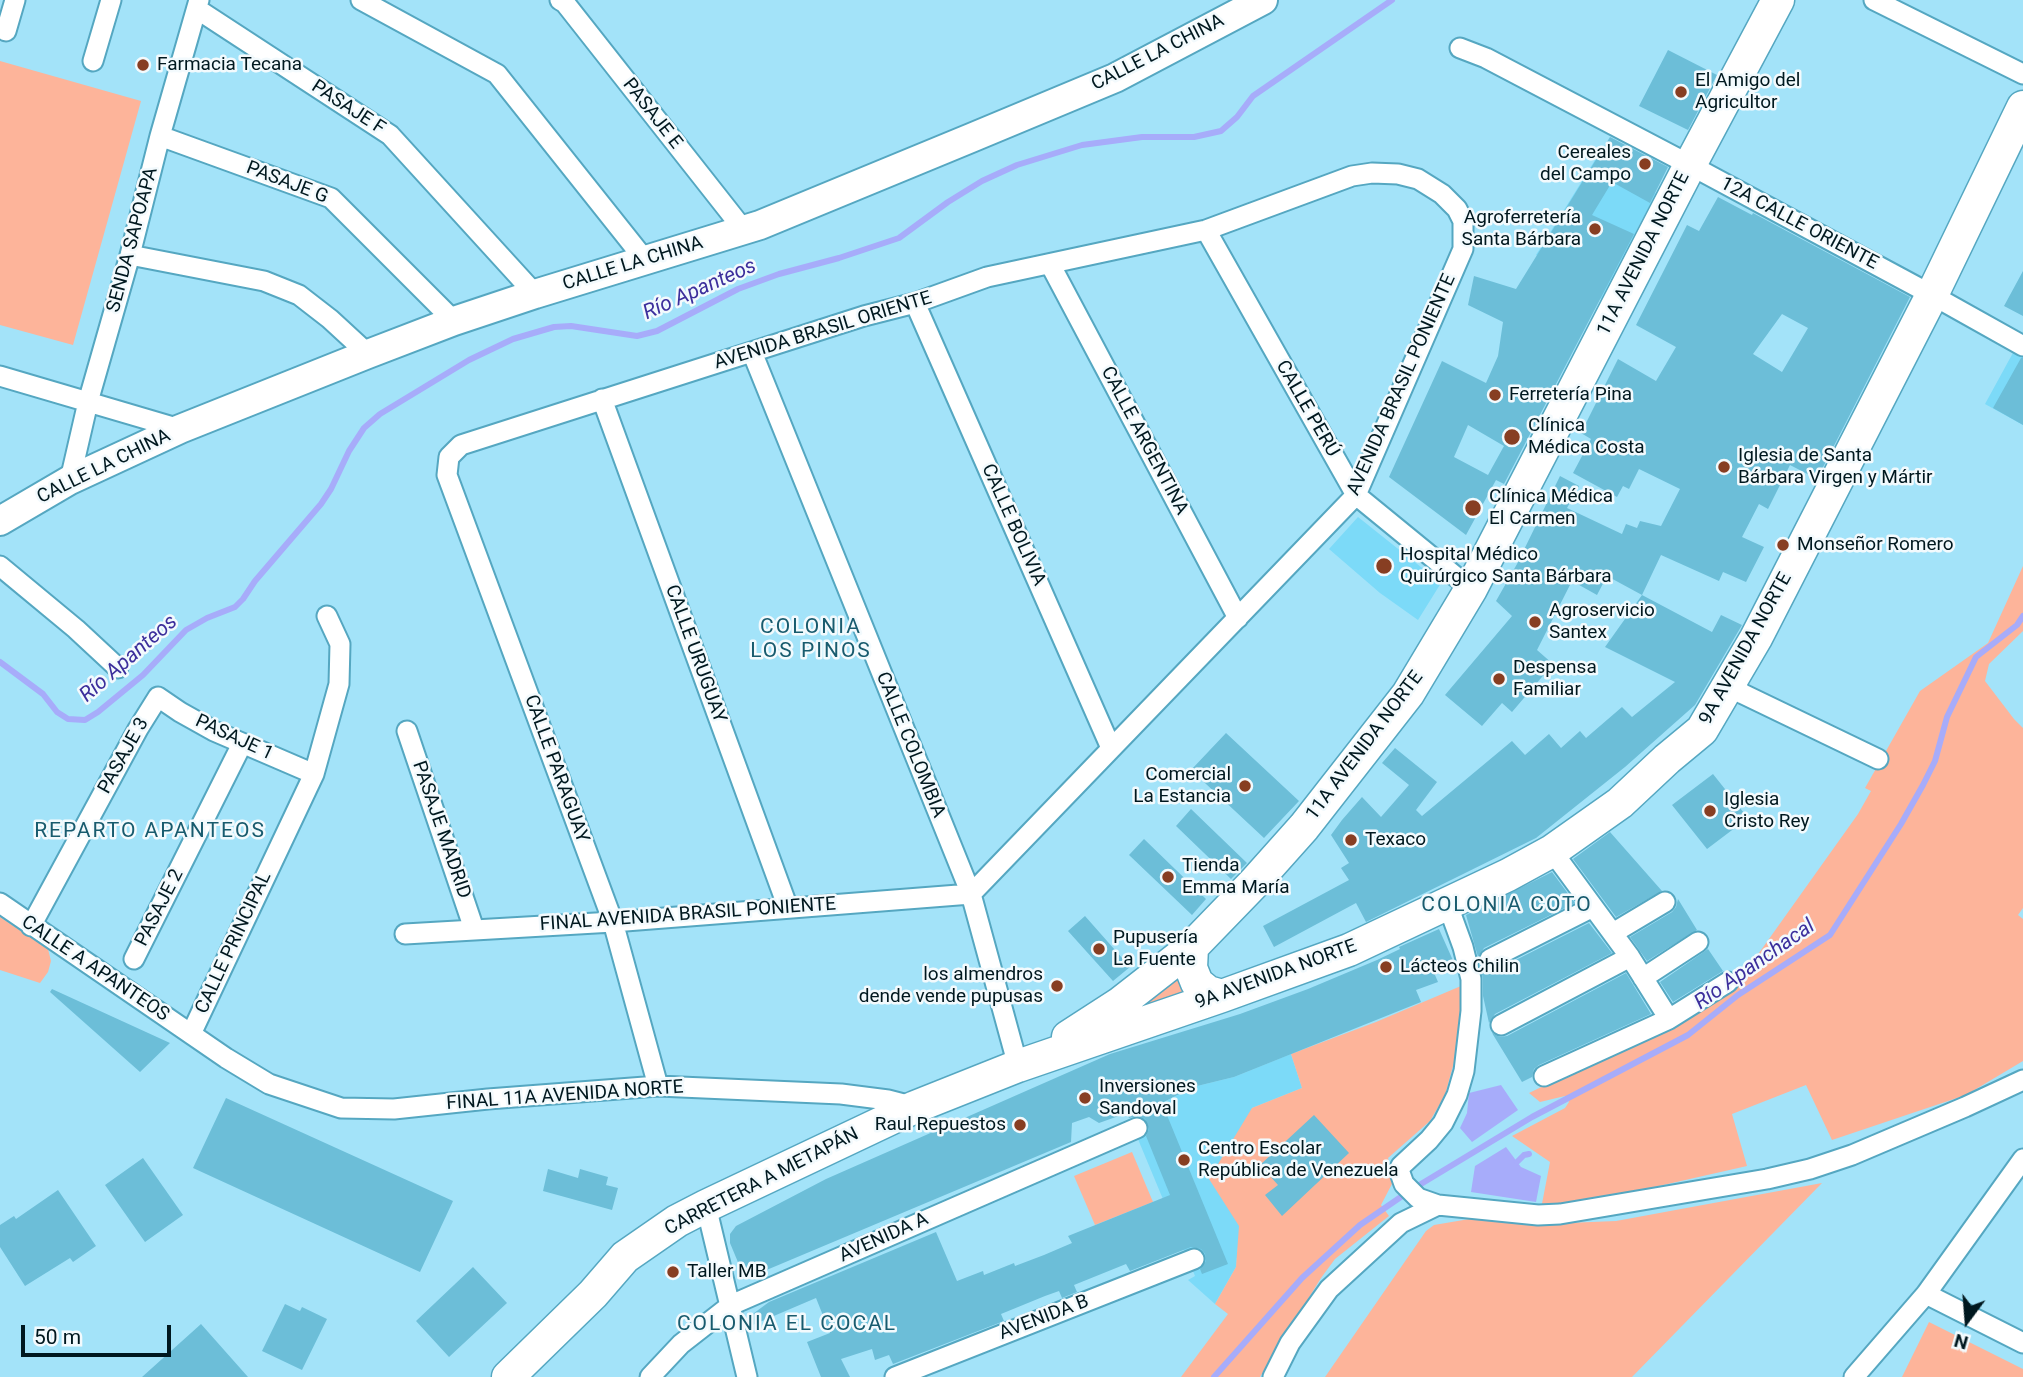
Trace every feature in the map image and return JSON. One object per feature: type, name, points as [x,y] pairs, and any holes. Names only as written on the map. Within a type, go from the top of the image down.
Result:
[{"type":"main road","name":"CALLE LA CHINA","points":[[0,521],[70,480],[180,429],[454,321],[760,225],[1115,78],[1263,0]]},
{"type":"main road","name":"11A AVENIDA NORTE","points":[[1018,1066],[1119,1004],[1192,947],[1304,827],[1408,694],[1471,589],[1778,0]]},
{"type":"main road","name":"9A AVENIDA NORTE","points":[[1018,1066],[1349,950],[1508,875],[1552,851],[1620,803],[1702,730],[1756,638],[1932,295],[2023,107]]},
{"type":"main road","points":[[1192,947],[1191,968],[1197,983],[1208,992],[1222,996]]},
{"type":"main road","name":"CARRETERA A METAPÁN","points":[[508,1377],[593,1294],[625,1257],[677,1221],[915,1107],[1018,1066]]},
{"type":"street","points":[[6,31],[15,0]]},
{"type":"street","points":[[93,61],[111,0]]},
{"type":"street","points":[[361,0],[497,74],[645,260]]},
{"type":"street","name":"PASAJE E","points":[[560,0],[743,229]]},
{"type":"street","points":[[1874,0],[2023,74]]},
{"type":"street","name":"SENDA SAPOAPA","points":[[70,480],[88,402],[198,5]]},
{"type":"street","name":"PASAJE F","points":[[198,5],[390,135],[535,294]]},
{"type":"street","name":"12A CALLE ORIENTE","points":[[1460,48],[1486,58],[1690,165],[2023,346]]},
{"type":"street","name":"PASAJE G","points":[[160,136],[331,198],[454,321]]},
{"type":"street","name":"AVENIDA BRASIL PONIENTE","points":[[971,894],[1356,495],[1463,249],[1463,221],[1457,209],[1442,194],[1418,179],[1398,174],[1372,173],[1352,176],[1206,230]]},
{"type":"street","name":"AVENIDA BRASIL ORIENTE","points":[[449,457],[461,445],[987,278],[1206,230]]},
{"type":"street","name":"CALLE PERÚ","points":[[1206,230],[1356,495],[1471,589]]},
{"type":"street","points":[[130,255],[264,281],[299,295],[368,354]]},
{"type":"street","name":"CALLE ARGENTINA","points":[[1050,264],[1238,618]]},
{"type":"street","name":"CALLE BOLIVIA","points":[[915,303],[1111,748]]},
{"type":"street","name":"CALLE COLOMBIA","points":[[752,352],[971,894],[1018,1066]]},
{"type":"street","points":[[0,376],[180,429]]},
{"type":"street","name":"CALLE URUGUAY","points":[[602,400],[788,908]]},
{"type":"street","name":"CALLE PARAGUAY","points":[[449,457],[447,475],[613,922],[658,1086]]},
{"type":"street","points":[[0,566],[118,668]]},
{"type":"street","name":"CALLE PRINCIPAL","points":[[191,1034],[314,774],[339,684],[340,644],[327,616]]},
{"type":"street","points":[[1728,685],[1878,759]]},
{"type":"street","name":"PASAJE 1","points":[[158,696],[180,712],[242,744],[314,774]]},
{"type":"street","name":"PASAJE 3","points":[[31,926],[158,696]]},
{"type":"street","name":"PASAJE MADRID","points":[[407,731],[474,929]]},
{"type":"street","name":"PASAJE 2","points":[[134,959],[242,744]]},
{"type":"street","points":[[1552,851],[1630,957],[1669,1019]]},
{"type":"street","name":"FINAL AVENIDA BRASIL PONIENTE","points":[[405,934],[613,922],[971,894]]},
{"type":"street","points":[[1613,933],[1665,902]]},
{"type":"street","name":"CALLE A APANTEOS","points":[[0,903],[226,1058]]},
{"type":"street","points":[[1447,903],[1471,979],[1471,1011],[1464,1071],[1457,1095],[1443,1123],[1399,1170],[1404,1184],[1418,1198],[1438,1205],[1538,1215],[1560,1214],[1767,1179],[1852,1155],[2023,1080]]},
{"type":"street","points":[[1490,959],[1593,907]]},
{"type":"street","points":[[1643,978],[1698,942]]},
{"type":"street","points":[[1500,1025],[1630,957]]},
{"type":"street","points":[[1544,1076],[1669,1019],[1728,982]]},
{"type":"street","name":"FINAL 11A AVENIDA NORTE","points":[[226,1058],[269,1084],[341,1108],[394,1109],[658,1086],[841,1094],[888,1100],[915,1107]]},
{"type":"street","name":"AVENIDA A","points":[[650,1377],[681,1344],[731,1305],[1137,1128]]},
{"type":"street","points":[[1854,1377],[1926,1294],[2023,1159]]},
{"type":"street","points":[[1273,1377],[1290,1343],[1329,1289],[1401,1223],[1438,1205]]},
{"type":"street","points":[[706,1206],[747,1377]]},
{"type":"street","name":"AVENIDA B","points":[[895,1377],[1194,1259]]},
{"type":"street","points":[[1926,1294],[2023,1343]]},
{"type":"shaded area","points":[[0,61],[141,101],[73,345],[0,325]]},
{"type":"shaded area","name":"Agroferretería Santa Bárbara","points":[[1595,160],[1656,193],[1601,299],[1555,278],[1560,268],[1536,255]]},
{"type":"shaded area","points":[[2014,351],[2023,356],[2023,425],[1985,404]]},
{"type":"shaded area","name":"Hospital Médico Quirúrgico Santa Bárbara","points":[[1358,517],[1441,583],[1418,620],[1380,593],[1329,549]]},
{"type":"shaded area","points":[[2023,566],[2023,631],[1989,664],[1985,681],[2023,728],[2023,908],[2018,915],[2023,919],[2023,1061],[1966,1095],[1832,1140],[1806,1085],[1732,1114],[1747,1166],[1562,1208],[1541,1209],[1550,1162],[1512,1136],[1565,1108],[1569,1102],[1565,1096],[1540,1102],[1529,1093],[1679,1020],[1739,981],[1858,814],[1871,791],[1865,788],[1920,691],[1988,643]]},
{"type":"shaded area","points":[[0,917],[48,949],[51,961],[48,972],[40,983],[0,970]]},
{"type":"shaded area","points":[[1178,979],[1188,995],[1142,1010],[1138,1006]]},
{"type":"shaded area","points":[[1461,986],[1458,1048],[1445,1095],[1430,1121],[1388,1158],[1394,1180],[1381,1205],[1389,1216],[1335,1259],[1260,1377],[1181,1377],[1228,1314],[1215,1304],[1236,1267],[1239,1226],[1209,1179],[1252,1108],[1302,1088],[1291,1054]]},
{"type":"shaded area","name":"Centro Escolar República de Venezuela","points":[[1291,1054],[1302,1088],[1252,1108],[1236,1267],[1215,1304],[1188,1280],[1195,1276],[1130,1120],[1193,1087],[1234,1077]]},
{"type":"shaded area","points":[[1501,1085],[1518,1110],[1472,1142],[1460,1128],[1467,1113],[1469,1093]]},
{"type":"shaded area","points":[[1506,1147],[1521,1167],[1541,1176],[1536,1202],[1471,1192],[1475,1166]]},
{"type":"shaded area","points":[[1132,1152],[1153,1202],[1095,1225],[1074,1176]]},
{"type":"shaded area","points":[[1822,1183],[1632,1377],[1325,1377],[1426,1231],[1434,1225],[1493,1215],[1543,1224],[1616,1221]]},
{"type":"shaded area","points":[[1929,1322],[2023,1369],[2023,1377],[1902,1377]]},
{"type":"building","name":"El Amigo del Agricultor","points":[[1668,50],[1717,75],[1688,130],[1639,106]]},
{"type":"building","points":[[1610,137],[1668,167],[1650,203],[1612,182],[1592,215],[1634,234],[1504,484],[1496,480],[1466,535],[1389,477],[1442,361],[1486,383],[1498,356],[1503,322],[1468,305],[1474,276],[1516,289]],"holes":[[[1468,425],[1504,446],[1488,475],[1454,457]]]},
{"type":"building","points":[[1718,197],[1910,297],[1817,479],[1790,465],[1768,509],[1759,504],[1742,537],[1764,547],[1746,582],[1723,572],[1719,581],[1661,555],[1642,595],[1607,576],[1597,595],[1572,581],[1537,650],[1553,664],[1512,712],[1502,703],[1482,726],[1445,695],[1512,616],[1496,601],[1560,476],[1579,486],[1567,508],[1622,534],[1626,524],[1637,528],[1640,521],[1661,526],[1680,489],[1639,469],[1629,489],[1623,486],[1617,497],[1573,473],[1591,439],[1581,433],[1618,359],[1656,381],[1676,347],[1636,325],[1687,225],[1699,231]],"holes":[[[1782,314],[1808,328],[1782,372],[1753,354]]]},
{"type":"building","points":[[2023,271],[2023,316],[2004,306]]},
{"type":"building","points":[[2023,358],[2023,425],[1993,408]]},
{"type":"building","points":[[1642,595],[1712,632],[1721,615],[1742,625],[1695,705],[1625,767],[1536,838],[1366,922],[1356,903],[1274,947],[1263,926],[1349,880],[1341,868],[1349,863],[1331,835],[1342,820],[1362,797],[1381,817],[1409,785],[1382,763],[1395,748],[1437,782],[1416,810],[1422,816],[1512,741],[1525,755],[1549,734],[1561,748],[1580,731],[1586,738],[1622,707],[1632,717],[1675,682],[1605,647]]},
{"type":"building","name":"Comercial La Estancia","points":[[1226,733],[1299,801],[1264,838],[1191,770]]},
{"type":"building","name":"Iglesia Cristo Rey","points":[[1713,774],[1748,818],[1707,849],[1672,805]]},
{"type":"building","points":[[1191,809],[1247,863],[1231,879],[1176,826]]},
{"type":"building","points":[[1610,832],[1662,891],[1616,917],[1573,859]]},
{"type":"building","name":"Tienda Emma María","points":[[1144,839],[1206,899],[1192,915],[1129,855]]},
{"type":"building","points":[[1552,872],[1575,903],[1484,948],[1478,957],[1466,915]]},
{"type":"building","points":[[1678,899],[1697,930],[1647,961],[1630,937],[1672,912]]},
{"type":"building","name":"Pupusería La Fuente","points":[[1085,916],[1130,967],[1113,981],[1068,931]]},
{"type":"building","points":[[1589,923],[1612,953],[1495,1014],[1489,1023],[1480,966],[1489,971],[1496,970]]},
{"type":"building","points":[[1439,929],[1455,965],[1435,975],[1438,982],[1416,990],[1421,1002],[1234,1077],[1193,1087],[1162,1103],[1228,1264],[1202,1274],[1200,1269],[1206,1261],[1205,1254],[1201,1249],[1191,1247],[1130,1271],[1126,1264],[1074,1285],[1077,1292],[1062,1298],[1059,1291],[1045,1296],[1001,1314],[1004,1321],[893,1364],[889,1355],[875,1360],[872,1349],[841,1359],[850,1377],[821,1377],[807,1342],[830,1333],[816,1298],[748,1327],[746,1319],[769,1302],[936,1232],[957,1281],[983,1271],[984,1275],[1014,1263],[1015,1266],[1044,1255],[1072,1243],[1068,1236],[1170,1195],[1146,1136],[1149,1129],[1145,1119],[1138,1116],[1129,1118],[1127,1113],[1099,1123],[1089,1117],[1072,1123],[1071,1142],[757,1274],[740,1267],[730,1243],[730,1234],[736,1226],[826,1179],[1110,1054],[1240,1014],[1308,989],[1377,960]]},
{"type":"building","points":[[1708,949],[1723,971],[1673,1002],[1660,982]]},
{"type":"building","points":[[1626,973],[1651,1014],[1539,1065],[1534,1069],[1532,1077],[1522,1082],[1492,1033],[1500,1037],[1507,1036]]},
{"type":"building","points":[[52,989],[170,1043],[140,1072],[50,992]]},
{"type":"building","points":[[226,1098],[453,1201],[420,1272],[193,1168]]},
{"type":"building","points":[[1314,1115],[1349,1153],[1282,1216],[1265,1195],[1278,1185],[1260,1165]]},
{"type":"building","points":[[143,1158],[183,1215],[145,1242],[105,1185]]},
{"type":"building","points":[[548,1169],[578,1178],[580,1169],[608,1177],[606,1185],[618,1188],[612,1210],[543,1191]]},
{"type":"building","points":[[58,1190],[96,1246],[73,1262],[70,1258],[25,1286],[0,1247],[0,1225],[14,1216],[16,1219]]},
{"type":"building","points":[[473,1267],[507,1303],[449,1357],[416,1321]]},
{"type":"building","points":[[285,1304],[300,1311],[302,1307],[327,1319],[302,1370],[262,1351]]},
{"type":"building","points":[[201,1324],[248,1377],[142,1377]]},
{"type":"waterway","name":"Río Apanteos","points":[[0,662],[43,694],[57,712],[68,719],[85,720],[143,675],[186,630],[235,607],[243,599],[255,581],[321,504],[364,428],[380,414],[469,360],[513,339],[554,327],[571,326],[637,336],[657,331],[738,289],[899,238],[982,181],[1017,165],[1082,145],[1142,137],[1194,137],[1221,131],[1237,117],[1253,96],[1392,0]]},
{"type":"waterway","name":"Río Apanchacal","points":[[1214,1377],[1302,1278],[1360,1225],[1411,1190],[1532,1117],[1688,1035],[1738,995],[1830,935],[1923,785],[1935,761],[1947,717],[1976,657],[2017,625],[2023,616]]},
{"type":"waterway","points":[[1517,1162],[1529,1154]]},
{"type":"place","name":"Farmacia Tecana","points":[[143,65]]},
{"type":"place","name":"El Amigo del Agricultor","points":[[1681,92]]},
{"type":"place","name":"Cereales del Campo","points":[[1645,164]]},
{"type":"place","name":"Agroferretería Santa Bárbara","points":[[1595,229]]},
{"type":"place","name":"Ferretería Pina","points":[[1495,395]]},
{"type":"place","name":"Clínica Médica Costa","points":[[1512,437]]},
{"type":"place","name":"Iglesia de Santa Bárbara Virgen y Mártir","points":[[1724,467]]},
{"type":"place","name":"Clínica Médica El Carmen","points":[[1473,508]]},
{"type":"place","name":"Monseñor Romero","points":[[1783,545]]},
{"type":"place","name":"Hospital Médico Quirúrgico Santa Bárbara","points":[[1384,566]]},
{"type":"place","name":"Agroservicio Santex","points":[[1535,622]]},
{"type":"place","name":"Despensa Familiar","points":[[1499,679]]},
{"type":"place","name":"Comercial La Estancia","points":[[1245,786]]},
{"type":"place","name":"Iglesia Cristo Rey","points":[[1710,811]]},
{"type":"place","name":"Texaco","points":[[1351,840]]},
{"type":"place","name":"Tienda Emma María","points":[[1168,877]]},
{"type":"place","name":"Pupusería La Fuente","points":[[1099,949]]},
{"type":"place","name":"Lácteos Chilin","points":[[1386,967]]},
{"type":"place","name":"los almendros dende vende pupusas","points":[[1057,986]]},
{"type":"place","name":"Inversiones Sandoval","points":[[1085,1098]]},
{"type":"place","name":"Raul Repuestos","points":[[1020,1125]]},
{"type":"place","name":"Centro Escolar República de Venezuela","points":[[1184,1160]]},
{"type":"place","name":"Taller MB","points":[[673,1272]]},
{"type":"district","name":"COLONIA LOS PINOS","points":[[811,640]]},
{"type":"district","name":"REPARTO APANTEOS","points":[[150,832]]},
{"type":"district","name":"COLONIA COTO","points":[[1507,906]]},
{"type":"district","name":"COLONIA EL COCAL","points":[[787,1325]]}]
